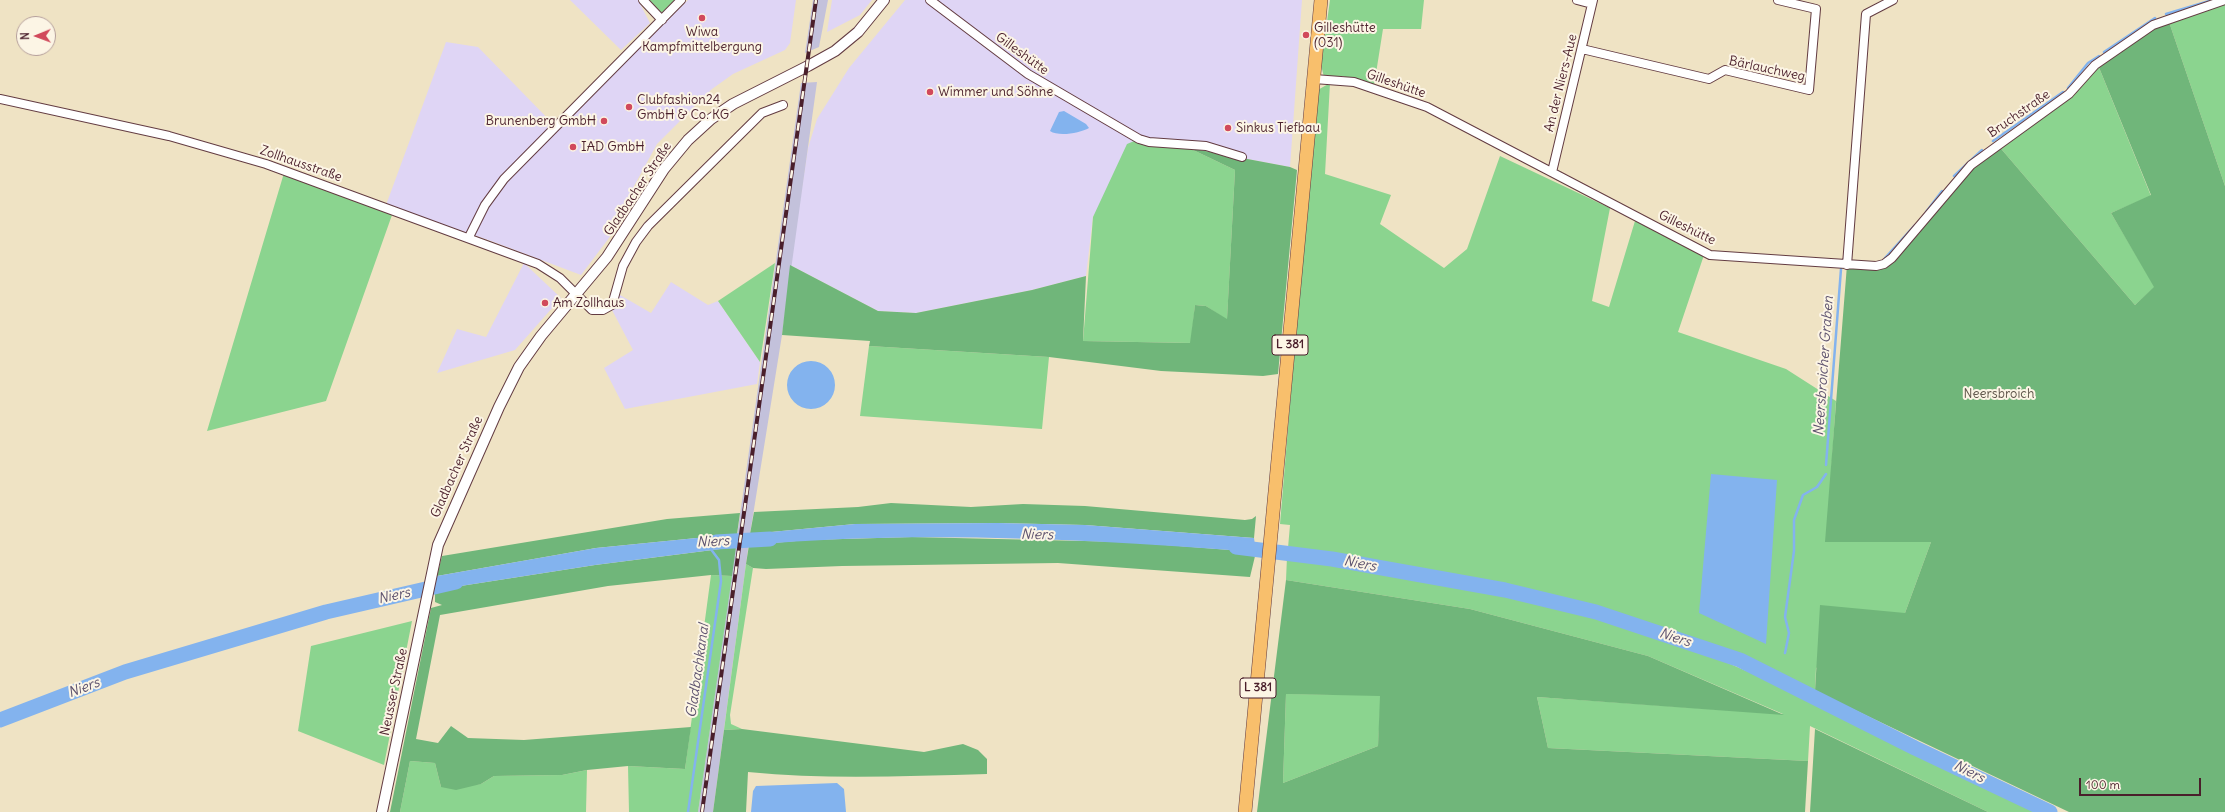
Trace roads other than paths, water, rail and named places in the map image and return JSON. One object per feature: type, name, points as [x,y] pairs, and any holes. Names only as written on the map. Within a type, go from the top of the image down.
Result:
[{"type":"main road","name":"L 381","points":[[1245,812],[1272,543],[1321,0]]},
{"type":"street","points":[[643,0],[662,20]]},
{"type":"street","points":[[469,237],[485,205],[504,179],[681,0]]},
{"type":"street","name":"Gladbacher Straße","points":[[430,578],[438,545],[445,525],[514,375],[537,340],[577,294],[616,245],[667,164],[698,130],[733,104],[835,51],[858,32],[884,0]]},
{"type":"street","name":"Gilleshütte","points":[[930,0],[1028,74],[1139,138],[1149,142],[1206,146],[1242,157]]},
{"type":"street","points":[[1577,0],[1593,2]]},
{"type":"street","name":"Bärlauchweg","points":[[1582,49],[1709,79],[1725,70],[1808,90],[1816,9],[1778,0]]},
{"type":"street","points":[[1848,265],[1866,14],[1893,0]]},
{"type":"street","name":"Bruchstraße","points":[[1848,265],[1870,266],[1884,264],[1914,232],[1971,164],[2069,94],[2089,70],[2103,59],[2156,24],[2225,0]]},
{"type":"street","name":"An der Niers-Aue","points":[[1552,172],[1593,2]]},
{"type":"street","name":"Gilleshütte","points":[[1314,79],[1354,82],[1421,104],[1710,255],[1848,265]]},
{"type":"street","name":"Zollhausstraße","points":[[0,99],[133,127],[207,146],[285,170],[469,237],[546,268],[560,278],[577,294]]},
{"type":"street","points":[[577,294],[594,311],[603,310],[611,306],[623,266],[636,242],[648,226],[762,112],[783,105]]},
{"type":"street","name":"Neusser Straße","points":[[382,812],[430,578]]},
{"type":"water","points":[[1064,111],[1086,124],[1089,128],[1070,134],[1059,134],[1050,131],[1059,112]]},
{"type":"water","points":[[806,361],[816,361],[825,365],[831,371],[834,376],[834,394],[825,405],[816,409],[806,409],[797,405],[791,399],[787,390],[787,380],[791,371],[797,365]]},
{"type":"water","points":[[1711,474],[1777,480],[1766,644],[1699,613]]},
{"type":"water","points":[[998,523],[1085,525],[1254,538],[1256,552],[1066,540],[939,537],[812,540],[749,545],[750,534],[855,524]]},
{"type":"water","points":[[737,534],[736,547],[595,565],[435,590],[437,576],[596,548]]},
{"type":"water","points":[[837,783],[844,789],[846,812],[751,812],[753,791],[756,786]]},
{"type":"waterway","name":"Neersbroicher Graben","points":[[2166,14],[2209,1]]},
{"type":"waterway","name":"Neersbroicher Graben","points":[[2104,52],[2155,18]]},
{"type":"waterway","name":"Neersbroicher Graben","points":[[2068,88],[2088,63],[2099,56]]},
{"type":"waterway","name":"Neersbroicher Graben","points":[[1993,141],[2063,92]]},
{"type":"waterway","name":"Neersbroicher Graben","points":[[1954,176],[1982,150]]},
{"type":"waterway","name":"Neersbroicher Graben","points":[[1926,212],[1942,191]]},
{"type":"waterway","name":"Neersbroicher Graben","points":[[1885,258],[1915,225]]},
{"type":"waterway","name":"Neersbroicher Graben","points":[[1826,465],[1841,269]]},
{"type":"waterway","points":[[1785,653],[1789,633],[1785,617],[1794,551],[1794,520],[1803,495],[1817,487],[1826,474]]},
{"type":"waterway","name":"Niers","points":[[716,542],[770,539]]},
{"type":"waterway","name":"Niers","points":[[1236,547],[1332,559],[1505,590],[1596,612],[1740,660],[1915,748],[2050,812]]},
{"type":"waterway","name":"Gladbachkanal","points":[[688,812],[721,581],[719,560],[710,548]]},
{"type":"waterway","name":"Niers","points":[[0,720],[125,672],[326,612],[456,582]]},
{"type":"railway","points":[[702,812],[816,0]]},
{"type":"place","name":"Wiwa Kampfmittelbergung","points":[[702,18]]},
{"type":"place","name":"Gilleshütte (031)","points":[[1306,35]]},
{"type":"place","name":"Wimmer und Söhne","points":[[930,92]]},
{"type":"place","name":"Clubfashion24 GmbH & Co. KG","points":[[629,107]]},
{"type":"place","name":"Brunenberg GmbH","points":[[604,121]]},
{"type":"place","name":"Sinkus Tiefbau","points":[[1228,128]]},
{"type":"place","name":"IAD GmbH","points":[[573,147]]},
{"type":"place","name":"Am Zollhaus","points":[[545,303]]},
{"type":"park label","name":"Neersbroich","points":[[1999,394]]}]
